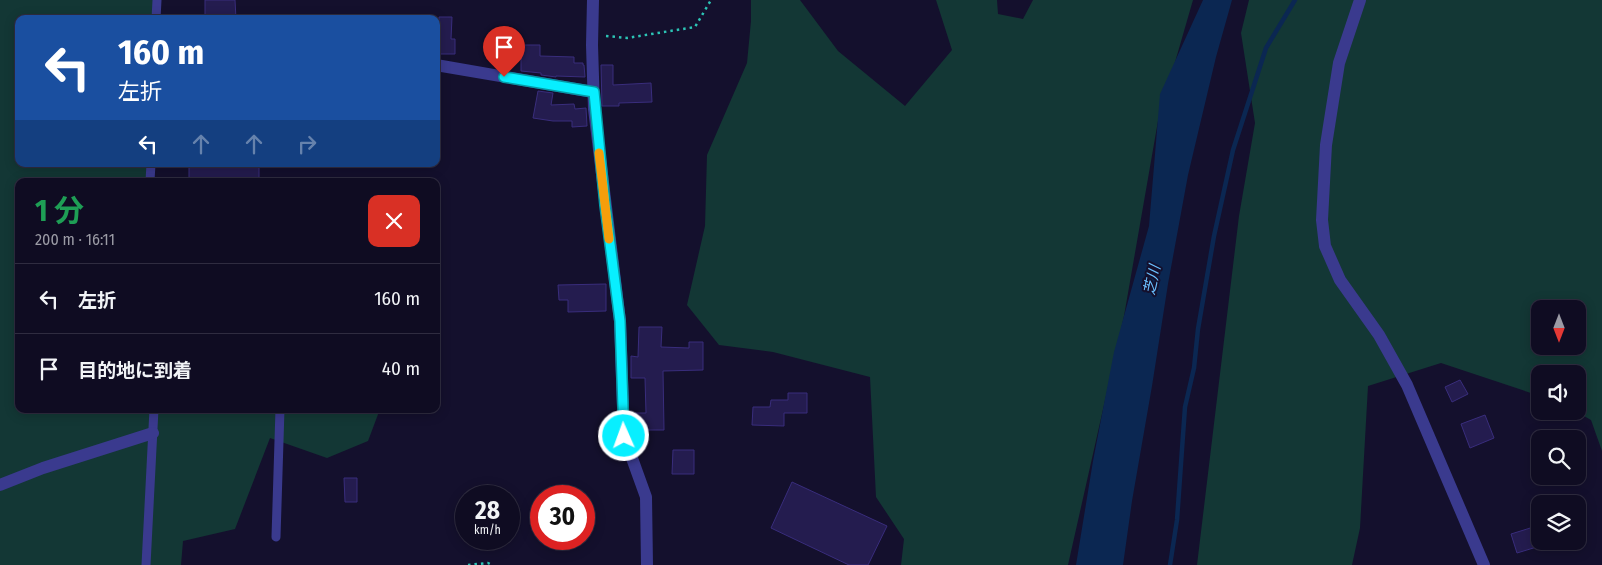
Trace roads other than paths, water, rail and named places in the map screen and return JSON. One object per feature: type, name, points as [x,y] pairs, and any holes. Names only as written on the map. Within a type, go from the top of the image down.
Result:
[{"type":"street","points":[[592,0],[594,92],[605,205],[620,321],[624,436],[646,497],[647,565]]},
{"type":"street","points":[[1360,0],[1339,63],[1326,146],[1322,220],[1325,246],[1340,280],[1379,335],[1406,385],[1484,565]]},
{"type":"street","points":[[440,66],[594,92]]},
{"type":"street","points":[[0,485],[43,468],[153,433]]},
{"type":"lane","points":[[156,15],[157,0]]},
{"type":"lane","points":[[146,565],[154,413]]},
{"type":"lane","points":[[276,537],[280,413]]},
{"type":"water","name":"芝川","points":[[1203,0],[1232,0],[1216,57],[1188,175],[1168,284],[1123,565],[1076,565],[1093,461],[1114,352],[1149,226],[1160,94]]},
{"type":"waterway","points":[[1170,565],[1177,520],[1185,407],[1194,368],[1198,329],[1214,236],[1233,150],[1266,48],[1295,0]]}]
